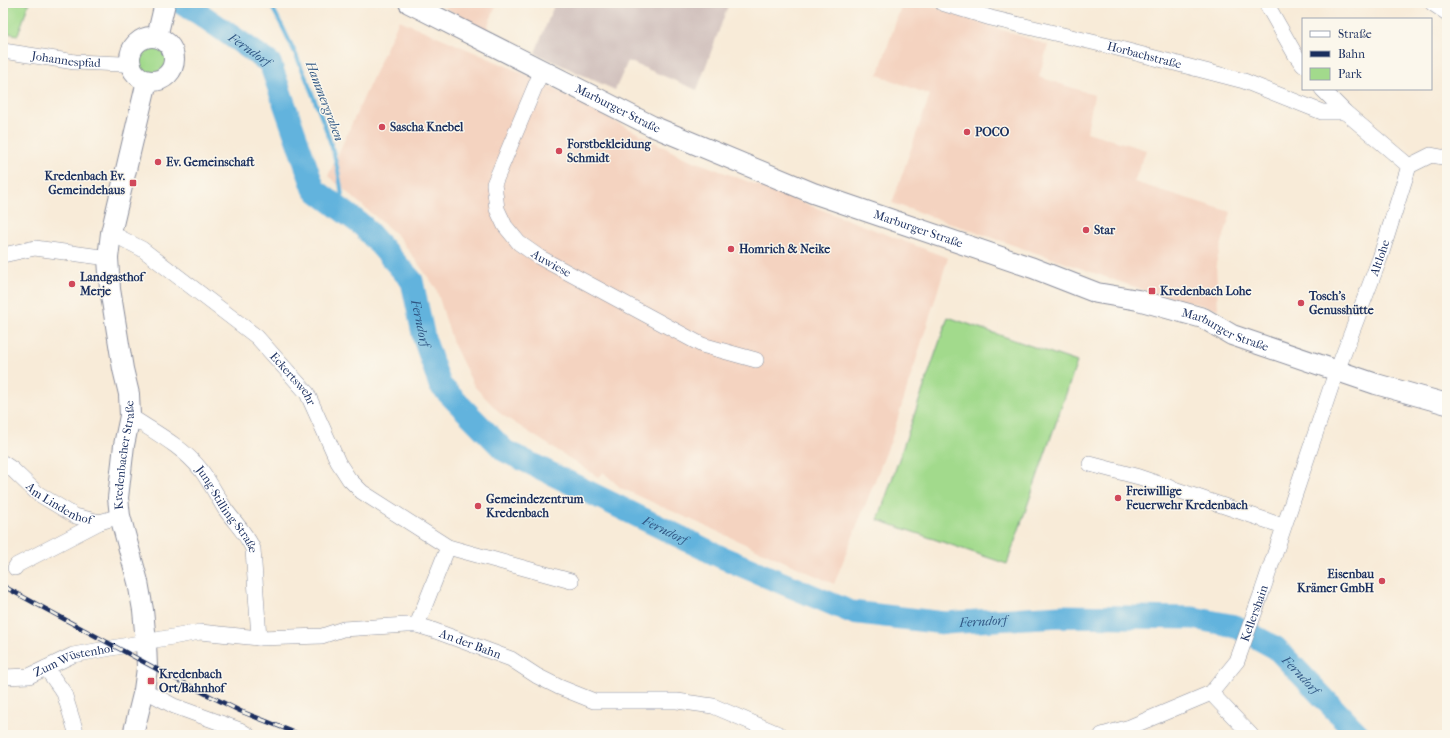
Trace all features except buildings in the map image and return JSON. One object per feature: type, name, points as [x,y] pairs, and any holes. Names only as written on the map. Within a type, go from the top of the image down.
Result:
[{"type":"main road","name":"Marburger Straße","points":[[409,3],[652,126],[813,193],[1033,268],[1097,293],[1138,300],[1203,318],[1232,335],[1376,384],[1447,404]]},
{"type":"main road","points":[[157,37],[163,8]]},
{"type":"main road","points":[[157,37],[171,47],[174,58],[172,70],[163,79],[157,81],[140,79],[135,75],[129,63],[130,54],[137,42],[145,38],[157,37]]},
{"type":"main road","name":"Kredenbacher Straße","points":[[133,735],[144,690],[146,642],[143,610],[138,582],[120,516],[118,498],[124,445],[130,416],[129,394],[123,369],[110,289],[108,258],[111,233],[147,81]]},
{"type":"street","name":"Horbachstraße","points":[[942,3],[991,18],[1109,46],[1244,81],[1322,112],[1345,112]]},
{"type":"street","points":[[1266,3],[1302,64]]},
{"type":"street","points":[[1432,3],[1447,13]]},
{"type":"street","name":"Johannespfad","points":[[3,51],[75,62],[129,63]]},
{"type":"street","name":"Auwiese","points":[[542,70],[494,184],[497,208],[505,226],[519,243],[539,257],[702,345],[756,360]]},
{"type":"street","points":[[1323,90],[1345,112],[1409,166],[1431,155],[1447,158]]},
{"type":"street","name":"Altlohe","points":[[1337,370],[1380,258],[1409,166]]},
{"type":"street","name":"Eckertswehr","points":[[111,233],[142,249],[257,337],[306,393],[338,462],[349,479],[362,492],[448,547],[571,581]]},
{"type":"street","points":[[3,255],[35,248],[53,249],[108,258]]},
{"type":"street","name":"Kellershain","points":[[1102,735],[1130,727],[1211,694],[1237,661],[1337,370]]},
{"type":"street","name":"Jung-Stilling-Straße","points":[[130,416],[178,448],[200,468],[225,508],[249,540],[253,550],[259,638]]},
{"type":"street","name":"Am Lindenhof","points":[[3,463],[12,469],[37,493],[75,516],[100,522]]},
{"type":"street","points":[[1090,464],[1139,477],[1283,526]]},
{"type":"street","name":"Am Lindenhof","points":[[14,568],[17,565],[100,522],[120,516]]},
{"type":"street","points":[[418,625],[448,547]]},
{"type":"street","name":"An der Bahn","points":[[146,642],[200,632],[259,638],[322,636],[343,629],[418,625],[511,659],[537,676],[559,687],[594,700],[677,701],[713,706],[781,735]]},
{"type":"street","name":"Zum Wüstenhof","points":[[3,677],[29,676],[73,655],[146,642]]},
{"type":"street","points":[[46,668],[64,693],[77,735]]},
{"type":"street","points":[[144,690],[174,706],[240,730],[248,735]]},
{"type":"street","points":[[1211,694],[1251,735]]},
{"type":"shaded area","points":[[437,3],[497,3],[486,31]]},
{"type":"shaded area","points":[[555,3],[729,3],[697,90],[628,61],[615,90],[535,53]]},
{"type":"shaded area","points":[[902,3],[921,3],[1048,45],[1039,77],[1094,95],[1087,132],[1146,150],[1134,182],[1231,212],[1216,263],[1218,309],[1149,292],[892,203],[930,95],[878,75]]},
{"type":"shaded area","points":[[399,20],[525,74],[681,156],[948,258],[891,440],[834,584],[621,488],[603,472],[598,477],[501,414],[474,386],[453,343],[436,288],[398,236],[328,176]]},
{"type":"green space","points":[[3,3],[29,3],[18,35],[3,32]]},
{"type":"green space","points":[[148,37],[156,37],[161,38],[168,43],[173,50],[173,68],[168,75],[161,80],[148,81],[140,78],[133,71],[130,63],[130,55],[133,47],[140,40]]},
{"type":"green space","points":[[948,317],[1077,362],[1007,564],[878,520]]},
{"type":"waterway","name":"Ferndorf","points":[[181,3],[200,14],[270,63],[314,189],[363,226],[412,281],[424,338],[440,385],[505,451],[721,557],[851,612],[944,623],[1061,616],[1193,618],[1235,626],[1276,648],[1359,735]]},
{"type":"waterway","name":"Hammergraben","points":[[270,3],[301,67],[327,132],[338,171],[343,212]]},
{"type":"railway","points":[[3,586],[164,673],[240,711],[301,735]]},
{"type":"place","name":"Sascha Knebel","points":[[382,127]]},
{"type":"place","name":"POCO","points":[[967,132]]},
{"type":"place","name":"Forstbekleidung Schmidt","points":[[559,151]]},
{"type":"place","name":"Ev. Gemeinschaft","points":[[158,162]]},
{"type":"place","name":"Kredenbach Ev. Gemeindehaus","points":[[133,183]]},
{"type":"place","name":"Star","points":[[1086,230]]},
{"type":"place","name":"Homrich & Neike","points":[[731,249]]},
{"type":"place","name":"Landgasthof Merje","points":[[72,284]]},
{"type":"place","name":"Kredenbach Lohe","points":[[1152,291]]},
{"type":"place","name":"Tosch's Genusshütte","points":[[1301,303]]},
{"type":"place","name":"Freiwillige Feuerwehr Kredenbach","points":[[1118,498]]},
{"type":"place","name":"Gemeindezentrum Kredenbach","points":[[478,506]]},
{"type":"place","name":"Eisenbau Krämer GmbH","points":[[1382,581]]},
{"type":"place","name":"Kredenbach Ort/Bahnhof","points":[[151,681]]}]
